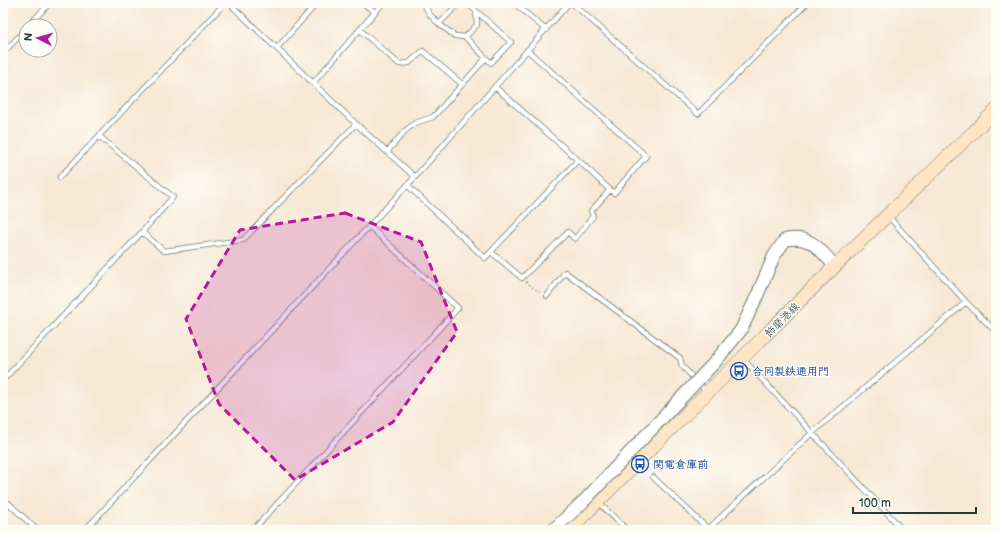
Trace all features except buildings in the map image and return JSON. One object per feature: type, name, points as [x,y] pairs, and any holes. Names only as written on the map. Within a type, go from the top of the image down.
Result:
[{"type":"main road","name":"飾磨港線","points":[[569,530],[743,359],[835,266],[996,110]]},
{"type":"street","points":[[554,530],[584,502],[715,362],[741,330],[758,296],[774,256],[785,240],[795,237],[805,238],[815,244],[835,266]]},
{"type":"lane","points":[[36,18],[50,3]]},
{"type":"lane","points":[[60,177],[225,3]]},
{"type":"lane","points":[[229,3],[356,124],[415,177]]},
{"type":"lane","points":[[277,48],[317,3]]},
{"type":"lane","points":[[363,3],[375,12]]},
{"type":"lane","points":[[313,83],[383,3]]},
{"type":"lane","points":[[423,3],[430,15],[439,24],[455,36],[465,37],[491,63],[511,42],[467,3]]},
{"type":"lane","points":[[439,24],[459,3]]},
{"type":"lane","points":[[514,3],[546,30]]},
{"type":"lane","points":[[85,530],[415,177],[570,3],[698,114],[807,3]]},
{"type":"lane","points":[[465,37],[477,25],[476,12]]},
{"type":"lane","points":[[360,30],[399,64],[409,63],[423,51],[462,84]]},
{"type":"lane","points":[[3,53],[18,37]]},
{"type":"lane","points":[[495,87],[614,193],[646,156],[527,50]]},
{"type":"lane","points":[[387,152],[405,131],[415,123],[433,118],[486,58]]},
{"type":"lane","points":[[142,232],[164,251],[243,240],[356,124]]},
{"type":"lane","points":[[3,380],[173,197],[99,136]]},
{"type":"lane","points":[[407,185],[485,258],[578,160]]},
{"type":"lane","points":[[491,252],[522,278],[568,232],[575,239],[593,216],[591,211],[610,190]]},
{"type":"lane","points":[[888,216],[966,302],[996,332]]},
{"type":"lane","points":[[253,530],[458,308],[369,226]]},
{"type":"lane","points":[[545,295],[565,272],[680,358],[682,366],[708,393]]},
{"type":"lane","points":[[653,477],[708,529],[812,433],[966,302]]},
{"type":"lane","points":[[743,359],[903,530]]},
{"type":"lane","points":[[3,498],[37,530]]},
{"type":"lane","points":[[598,502],[627,530]]},
{"type":"path","points":[[522,278],[545,295]]},
{"type":"highlighted area","points":[[345,213],[421,242],[457,332],[393,422],[295,480],[219,404],[186,319],[240,230]]},
{"type":"place","name":"合同製鉄通用門","points":[[739,371]]},
{"type":"place","name":"関電倉庫前","points":[[640,464]]}]
